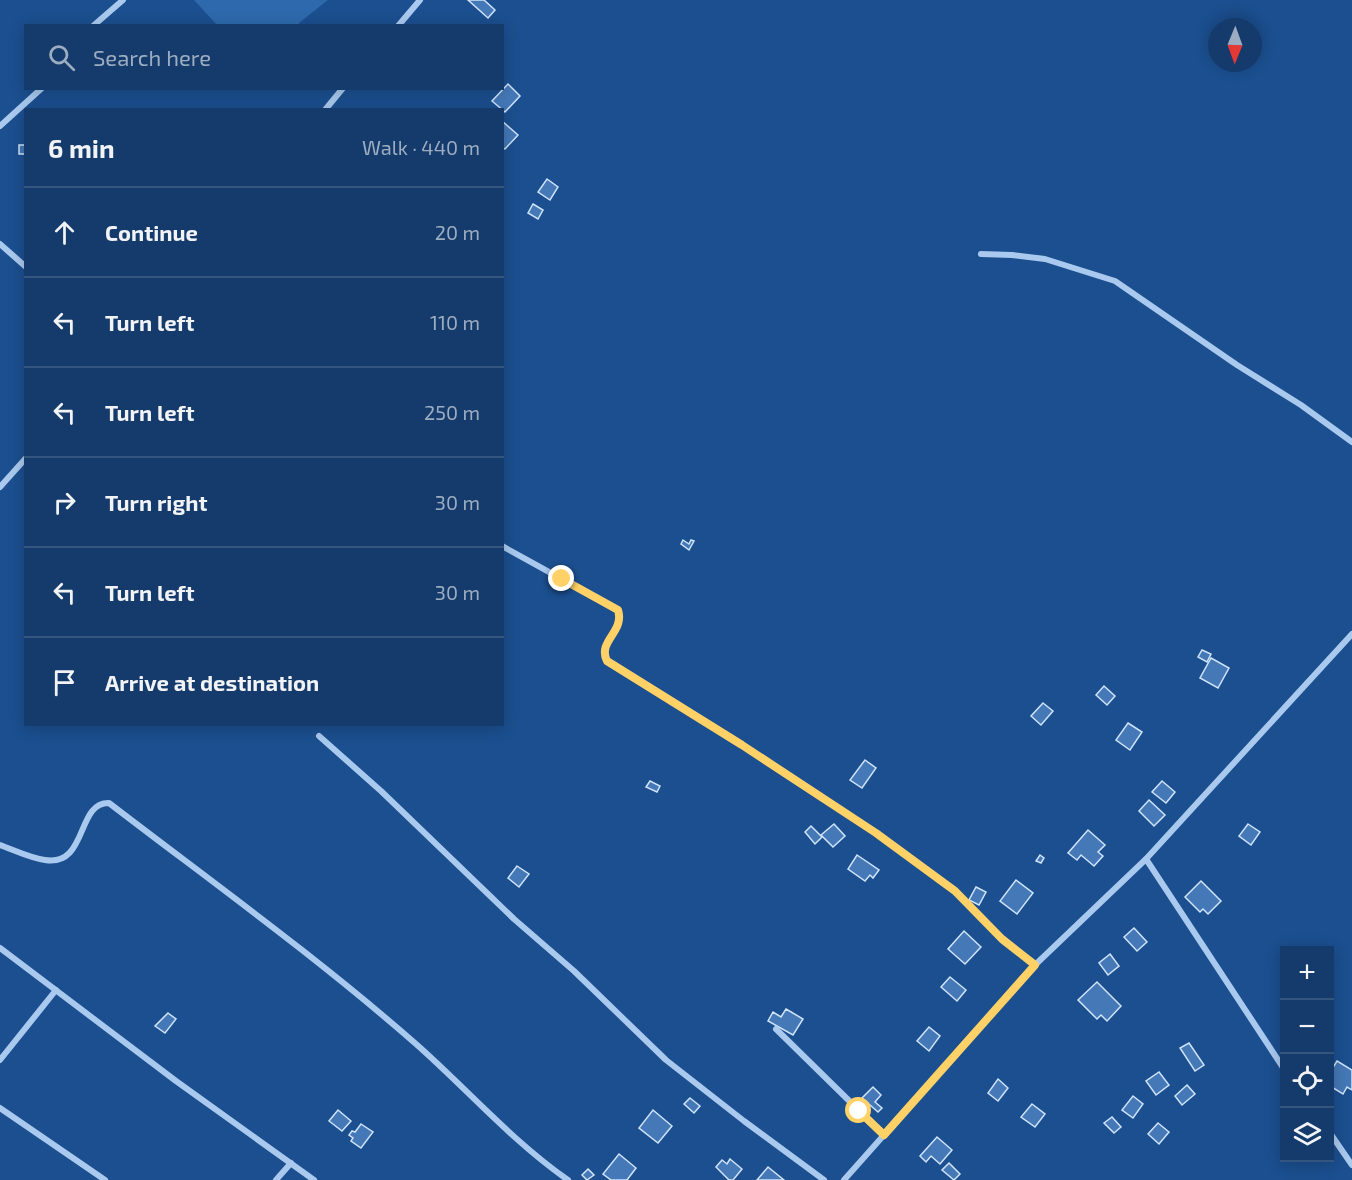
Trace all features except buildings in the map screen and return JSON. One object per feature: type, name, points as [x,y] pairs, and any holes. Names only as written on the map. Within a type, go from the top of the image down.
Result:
[{"type":"street","points":[[95,24],[123,0]]},
{"type":"street","points":[[400,24],[420,0]]},
{"type":"street","points":[[0,126],[40,90]]},
{"type":"street","points":[[327,108],[341,90]]},
{"type":"street","points":[[0,244],[24,265]]},
{"type":"street","points":[[981,254],[1045,259],[1115,281],[1352,442]]},
{"type":"street","points":[[0,488],[24,460]]},
{"type":"street","points":[[504,547],[618,610],[619,624],[605,647],[604,654],[607,661],[742,745],[876,833],[955,891],[1002,939],[1035,965]]},
{"type":"street","points":[[844,1180],[1035,965],[1146,859],[1352,634]]},
{"type":"street","points":[[319,736],[514,919],[574,971],[666,1060],[824,1180]]},
{"type":"street","points":[[0,845],[45,860],[59,860],[71,853],[92,811],[102,803],[109,803],[344,984],[416,1044],[520,1144],[568,1180]]},
{"type":"street","points":[[1146,859],[1280,1063]]},
{"type":"street","points":[[0,948],[176,1081],[314,1180]]},
{"type":"street","points":[[0,1060],[56,990]]},
{"type":"street","points":[[776,1029],[884,1135]]},
{"type":"street","points":[[0,1108],[105,1180]]},
{"type":"street","points":[[1334,1140],[1352,1165]]},
{"type":"street","points":[[276,1180],[291,1162]]},
{"type":"shaded area","points":[[194,0],[328,0],[299,24],[216,24]]},
{"type":"route","points":[[562,579],[618,610],[619,624],[605,647],[604,654],[607,661],[742,745],[876,833],[955,891],[1002,939],[1035,965],[884,1135],[859,1111]]}]
